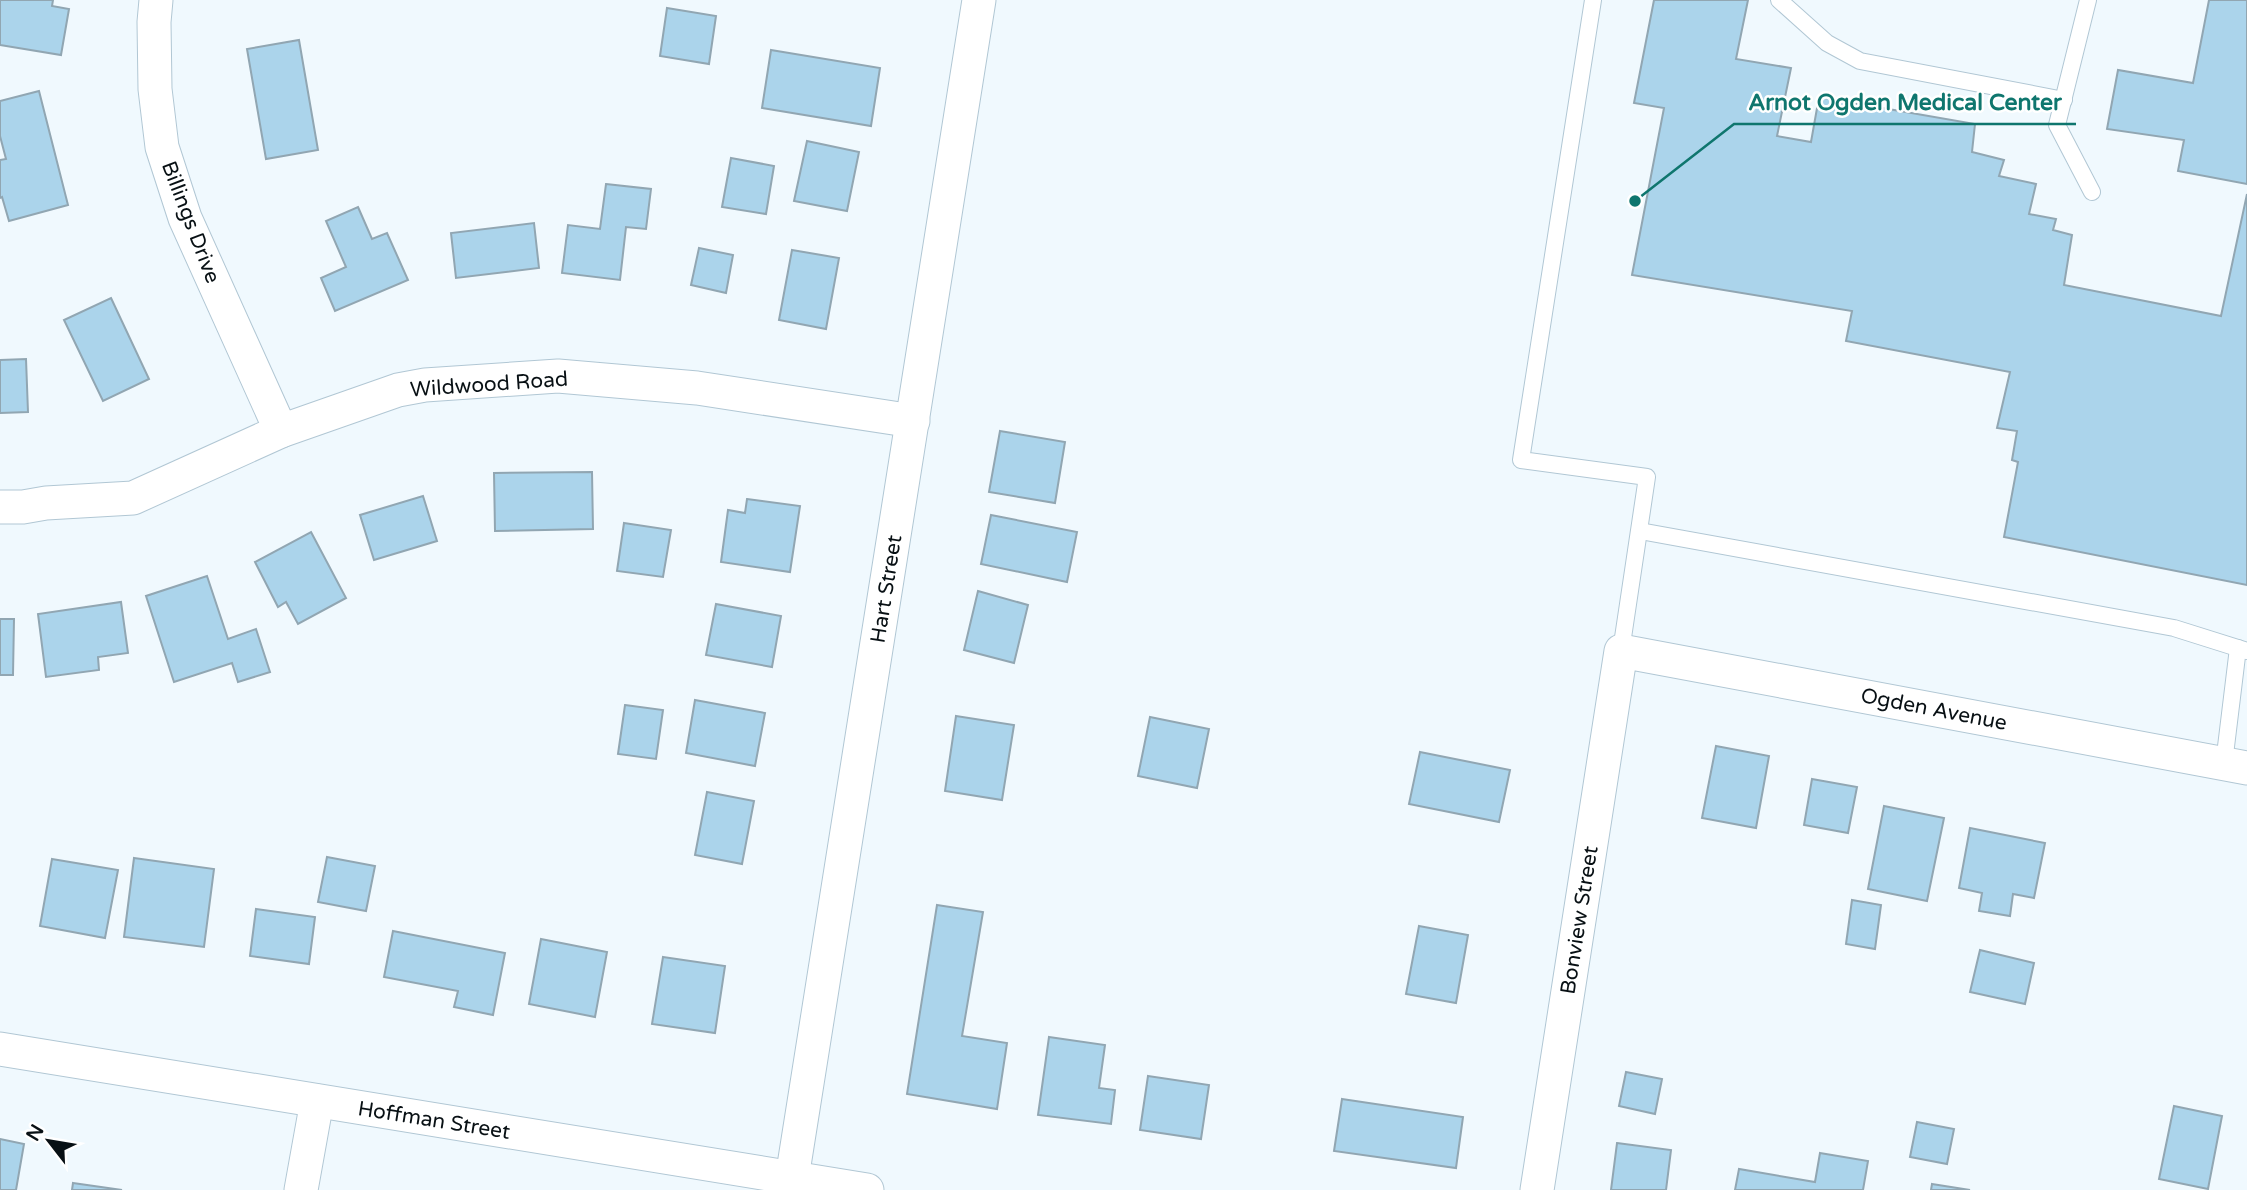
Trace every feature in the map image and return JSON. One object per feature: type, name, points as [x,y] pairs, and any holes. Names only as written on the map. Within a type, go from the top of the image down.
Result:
[{"type":"street","name":"Billings Drive","points":[[156,0],[155,89],[162,147],[185,218],[281,431]]},
{"type":"street","name":"Hart Street","points":[[792,1178],[979,0]]},
{"type":"street","name":"Wildwood Road","points":[[0,507],[23,508],[47,503],[133,498],[281,431],[397,390],[416,386],[558,376],[697,388],[913,421]]},
{"type":"street","name":"Ogden Avenue","points":[[1621,651],[2235,765]]},
{"type":"street","name":"Bonview Street","points":[[1537,1190],[1621,651]]},
{"type":"street","name":"Hoffman Street","points":[[0,1049],[867,1190]]},
{"type":"street","points":[[301,1190],[317,1101]]},
{"type":"lane","points":[[1593,0],[1521,460],[1647,478],[1621,651]]},
{"type":"lane","points":[[1779,0],[1827,43],[1860,61],[2064,100]]},
{"type":"lane","points":[[2088,0],[2057,125],[2092,192]]},
{"type":"lane","points":[[1640,531],[2174,628],[2243,650],[2235,765]]},
{"type":"building","points":[[0,0],[53,0],[52,6],[69,9],[61,55],[0,45]]},
{"type":"building","points":[[1654,0],[1748,0],[1736,59],[1791,68],[1777,136],[1811,142],[1819,97],[1975,124],[1972,152],[2004,160],[1999,176],[2036,184],[2029,214],[2056,219],[2053,230],[2072,235],[2064,285],[2221,316],[2247,194],[2247,585],[2004,537],[2018,462],[2012,460],[2017,431],[1997,428],[2010,372],[1846,341],[1852,311],[1632,275],[1664,108],[1634,103]]},
{"type":"building","points":[[2209,0],[2247,0],[2247,184],[2178,171],[2184,140],[2107,129],[2118,70],[2193,83]]},
{"type":"building","points":[[667,8],[716,16],[709,64],[660,56]]},
{"type":"building","points":[[299,40],[318,150],[266,159],[247,49]]},
{"type":"building","points":[[771,50],[880,68],[871,126],[762,108]]},
{"type":"building","points":[[39,91],[68,205],[9,221],[2,197],[0,198],[0,160],[6,159],[0,136],[0,101]]},
{"type":"building","points":[[807,141],[859,152],[847,211],[794,201]]},
{"type":"building","points":[[731,158],[774,166],[766,214],[722,207]]},
{"type":"building","points":[[606,184],[651,189],[646,229],[626,227],[620,280],[562,273],[568,225],[600,229]]},
{"type":"building","points":[[358,207],[372,239],[387,233],[408,280],[335,311],[321,278],[346,267],[326,221]]},
{"type":"building","points":[[534,223],[539,268],[456,278],[451,233]]},
{"type":"building","points":[[699,248],[733,255],[726,293],[691,285]]},
{"type":"building","points":[[792,250],[839,258],[826,329],[779,320]]},
{"type":"building","points":[[111,298],[149,379],[103,401],[64,320]]},
{"type":"building","points":[[26,359],[28,412],[0,413],[0,360]]},
{"type":"building","points":[[1000,431],[1065,442],[1055,503],[989,492]]},
{"type":"building","points":[[592,472],[593,529],[495,531],[494,473]]},
{"type":"building","points":[[423,496],[437,541],[374,560],[360,515]]},
{"type":"building","points":[[747,499],[800,506],[790,572],[721,562],[728,510],[745,513]]},
{"type":"building","points":[[991,515],[1077,532],[1067,582],[981,564]]},
{"type":"building","points":[[624,523],[671,530],[663,577],[617,571]]},
{"type":"building","points":[[311,532],[346,598],[298,624],[286,602],[278,607],[255,562]]},
{"type":"building","points":[[207,576],[228,639],[256,629],[270,672],[238,682],[232,663],[174,682],[146,596]]},
{"type":"building","points":[[978,591],[1028,605],[1014,663],[964,650]]},
{"type":"building","points":[[121,602],[128,653],[98,657],[99,670],[46,677],[38,614]]},
{"type":"building","points":[[716,604],[781,616],[772,667],[706,655]]},
{"type":"building","points":[[0,619],[14,619],[13,675],[0,675]]},
{"type":"building","points":[[695,700],[765,713],[755,766],[686,753]]},
{"type":"building","points":[[625,705],[663,710],[656,759],[618,754]]},
{"type":"building","points":[[956,716],[1014,725],[1002,800],[945,791]]},
{"type":"building","points":[[1150,717],[1209,729],[1197,788],[1138,776]]},
{"type":"building","points":[[1716,746],[1769,756],[1756,828],[1702,818]]},
{"type":"building","points":[[1420,752],[1510,770],[1499,822],[1409,804]]},
{"type":"building","points":[[1812,779],[1857,787],[1848,833],[1804,825]]},
{"type":"building","points":[[707,792],[754,801],[742,864],[695,855]]},
{"type":"building","points":[[1884,806],[1944,818],[1927,901],[1868,889]]},
{"type":"building","points":[[1970,828],[2045,843],[2034,898],[2013,894],[2010,916],[1979,911],[1982,893],[1959,888]]},
{"type":"building","points":[[327,857],[375,866],[366,911],[318,902]]},
{"type":"building","points":[[134,858],[214,869],[204,947],[124,937]]},
{"type":"building","points":[[52,859],[118,870],[105,938],[40,926]]},
{"type":"building","points":[[1852,900],[1881,905],[1875,949],[1846,944]]},
{"type":"building","points":[[937,905],[983,912],[962,1036],[1007,1043],[997,1109],[907,1094]]},
{"type":"building","points":[[256,909],[315,917],[309,964],[250,956]]},
{"type":"building","points":[[1419,926],[1468,935],[1456,1003],[1406,994]]},
{"type":"building","points":[[393,931],[505,953],[493,1015],[454,1007],[458,991],[384,977]]},
{"type":"building","points":[[541,939],[607,952],[595,1017],[529,1004]]},
{"type":"building","points":[[1980,950],[2034,963],[2025,1004],[1970,992]]},
{"type":"building","points":[[663,957],[725,966],[715,1033],[652,1024]]},
{"type":"building","points":[[1049,1037],[1105,1045],[1099,1088],[1115,1090],[1111,1124],[1038,1115]]},
{"type":"building","points":[[1626,1072],[1662,1079],[1655,1114],[1619,1106]]},
{"type":"building","points":[[1148,1076],[1209,1085],[1201,1139],[1140,1130]]},
{"type":"building","points":[[1342,1099],[1463,1117],[1456,1168],[1334,1151]]},
{"type":"building","points":[[2174,1106],[2222,1116],[2208,1189],[2159,1179]]},
{"type":"building","points":[[1917,1122],[1954,1129],[1947,1164],[1910,1157]]},
{"type":"building","points":[[0,1139],[24,1144],[16,1190],[0,1190]]},
{"type":"building","points":[[1617,1143],[1671,1150],[1666,1190],[1611,1190]]},
{"type":"building","points":[[1820,1153],[1868,1161],[1863,1190],[1735,1190],[1739,1169],[1815,1182]]},
{"type":"building","points":[[73,1183],[122,1190],[72,1190]]},
{"type":"building","points":[[1932,1184],[1970,1190],[1931,1190]]},
{"type":"place","name":"Arnot Ogden Medical Center","points":[[1635,201]]}]
